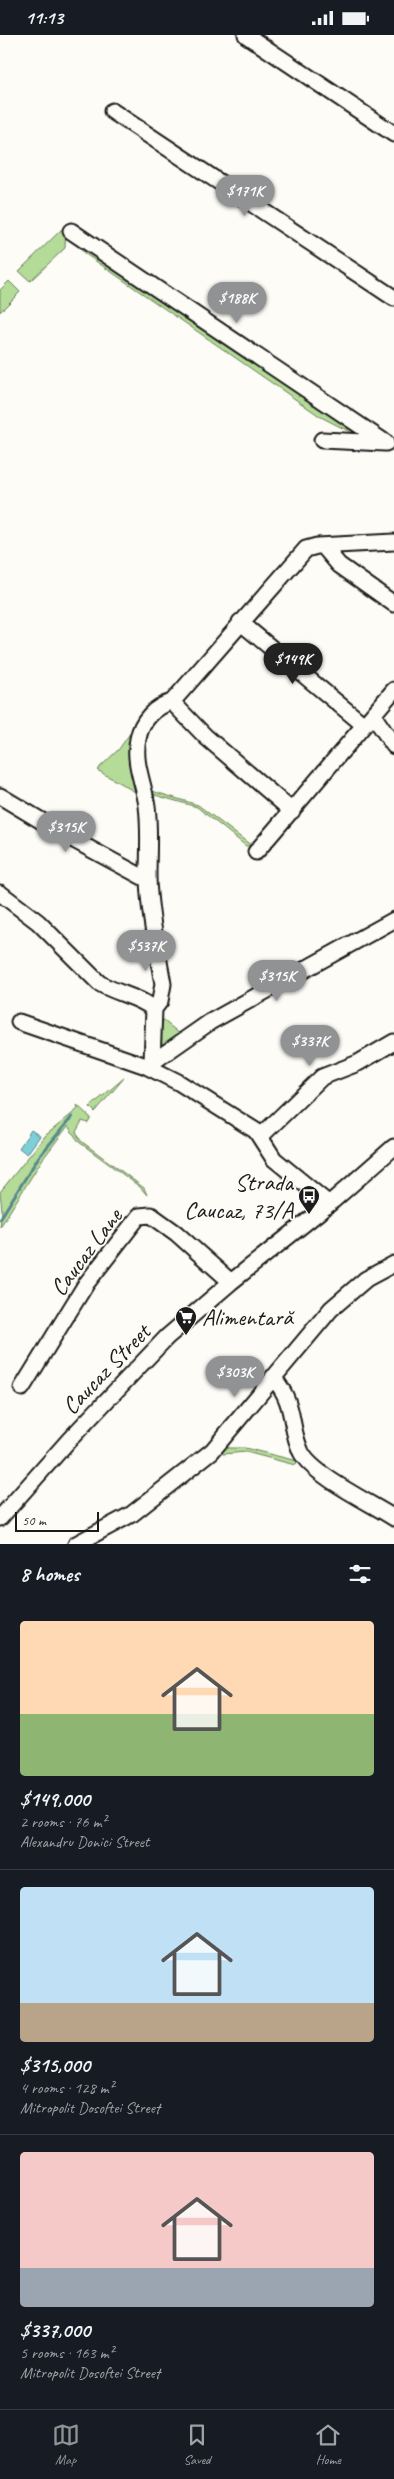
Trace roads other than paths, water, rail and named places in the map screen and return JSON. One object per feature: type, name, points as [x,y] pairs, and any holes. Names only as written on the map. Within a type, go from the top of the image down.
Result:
[{"type":"street","points":[[246,35],[394,135]]},
{"type":"street","points":[[112,111],[394,298]]},
{"type":"street","points":[[70,231],[390,443]]},
{"type":"street","points":[[322,440],[390,443]]},
{"type":"street","points":[[149,1064],[154,1009],[160,1001],[162,984],[148,879],[150,845],[147,805],[138,767],[138,738],[151,713],[172,702],[240,622],[306,549],[323,546],[394,542]]},
{"type":"street","points":[[323,546],[339,565],[394,604]]},
{"type":"street","points":[[240,622],[369,720],[394,746]]},
{"type":"street","points":[[256,852],[394,690]]},
{"type":"street","points":[[172,702],[206,737],[292,811]]},
{"type":"street","points":[[0,797],[70,838],[148,879]]},
{"type":"street","points":[[0,893],[38,922],[99,983],[111,990],[146,1003],[154,1009]]},
{"type":"street","points":[[149,1064],[210,1022],[394,920]]},
{"type":"street","points":[[19,1022],[149,1064],[247,1124],[261,1136],[274,1159],[329,1204]]},
{"type":"street","points":[[261,1136],[322,1077],[366,1059],[394,1042]]},
{"type":"street","name":"Caucaz Street","points":[[0,1518],[140,1364],[167,1337],[329,1204],[394,1147]]},
{"type":"street","name":"Caucaz Lane","points":[[22,1388],[86,1284],[139,1217],[151,1215],[164,1224],[231,1283]]},
{"type":"street","points":[[76,1544],[132,1514],[204,1457],[304,1339],[348,1293],[377,1271],[394,1264]]},
{"type":"street","points":[[273,1377],[283,1389],[290,1404],[300,1451],[306,1459],[320,1473],[394,1518]]},
{"type":"water","points":[[31,1130],[40,1136],[27,1154],[19,1148]]},
{"type":"waterway","points":[[0,1219],[38,1158],[72,1117]]},
{"type":"place","name":"Strada Caucaz, 73/A","points":[[309,1215]]},
{"type":"place","name":"Alimentară","points":[[186,1336]]}]
